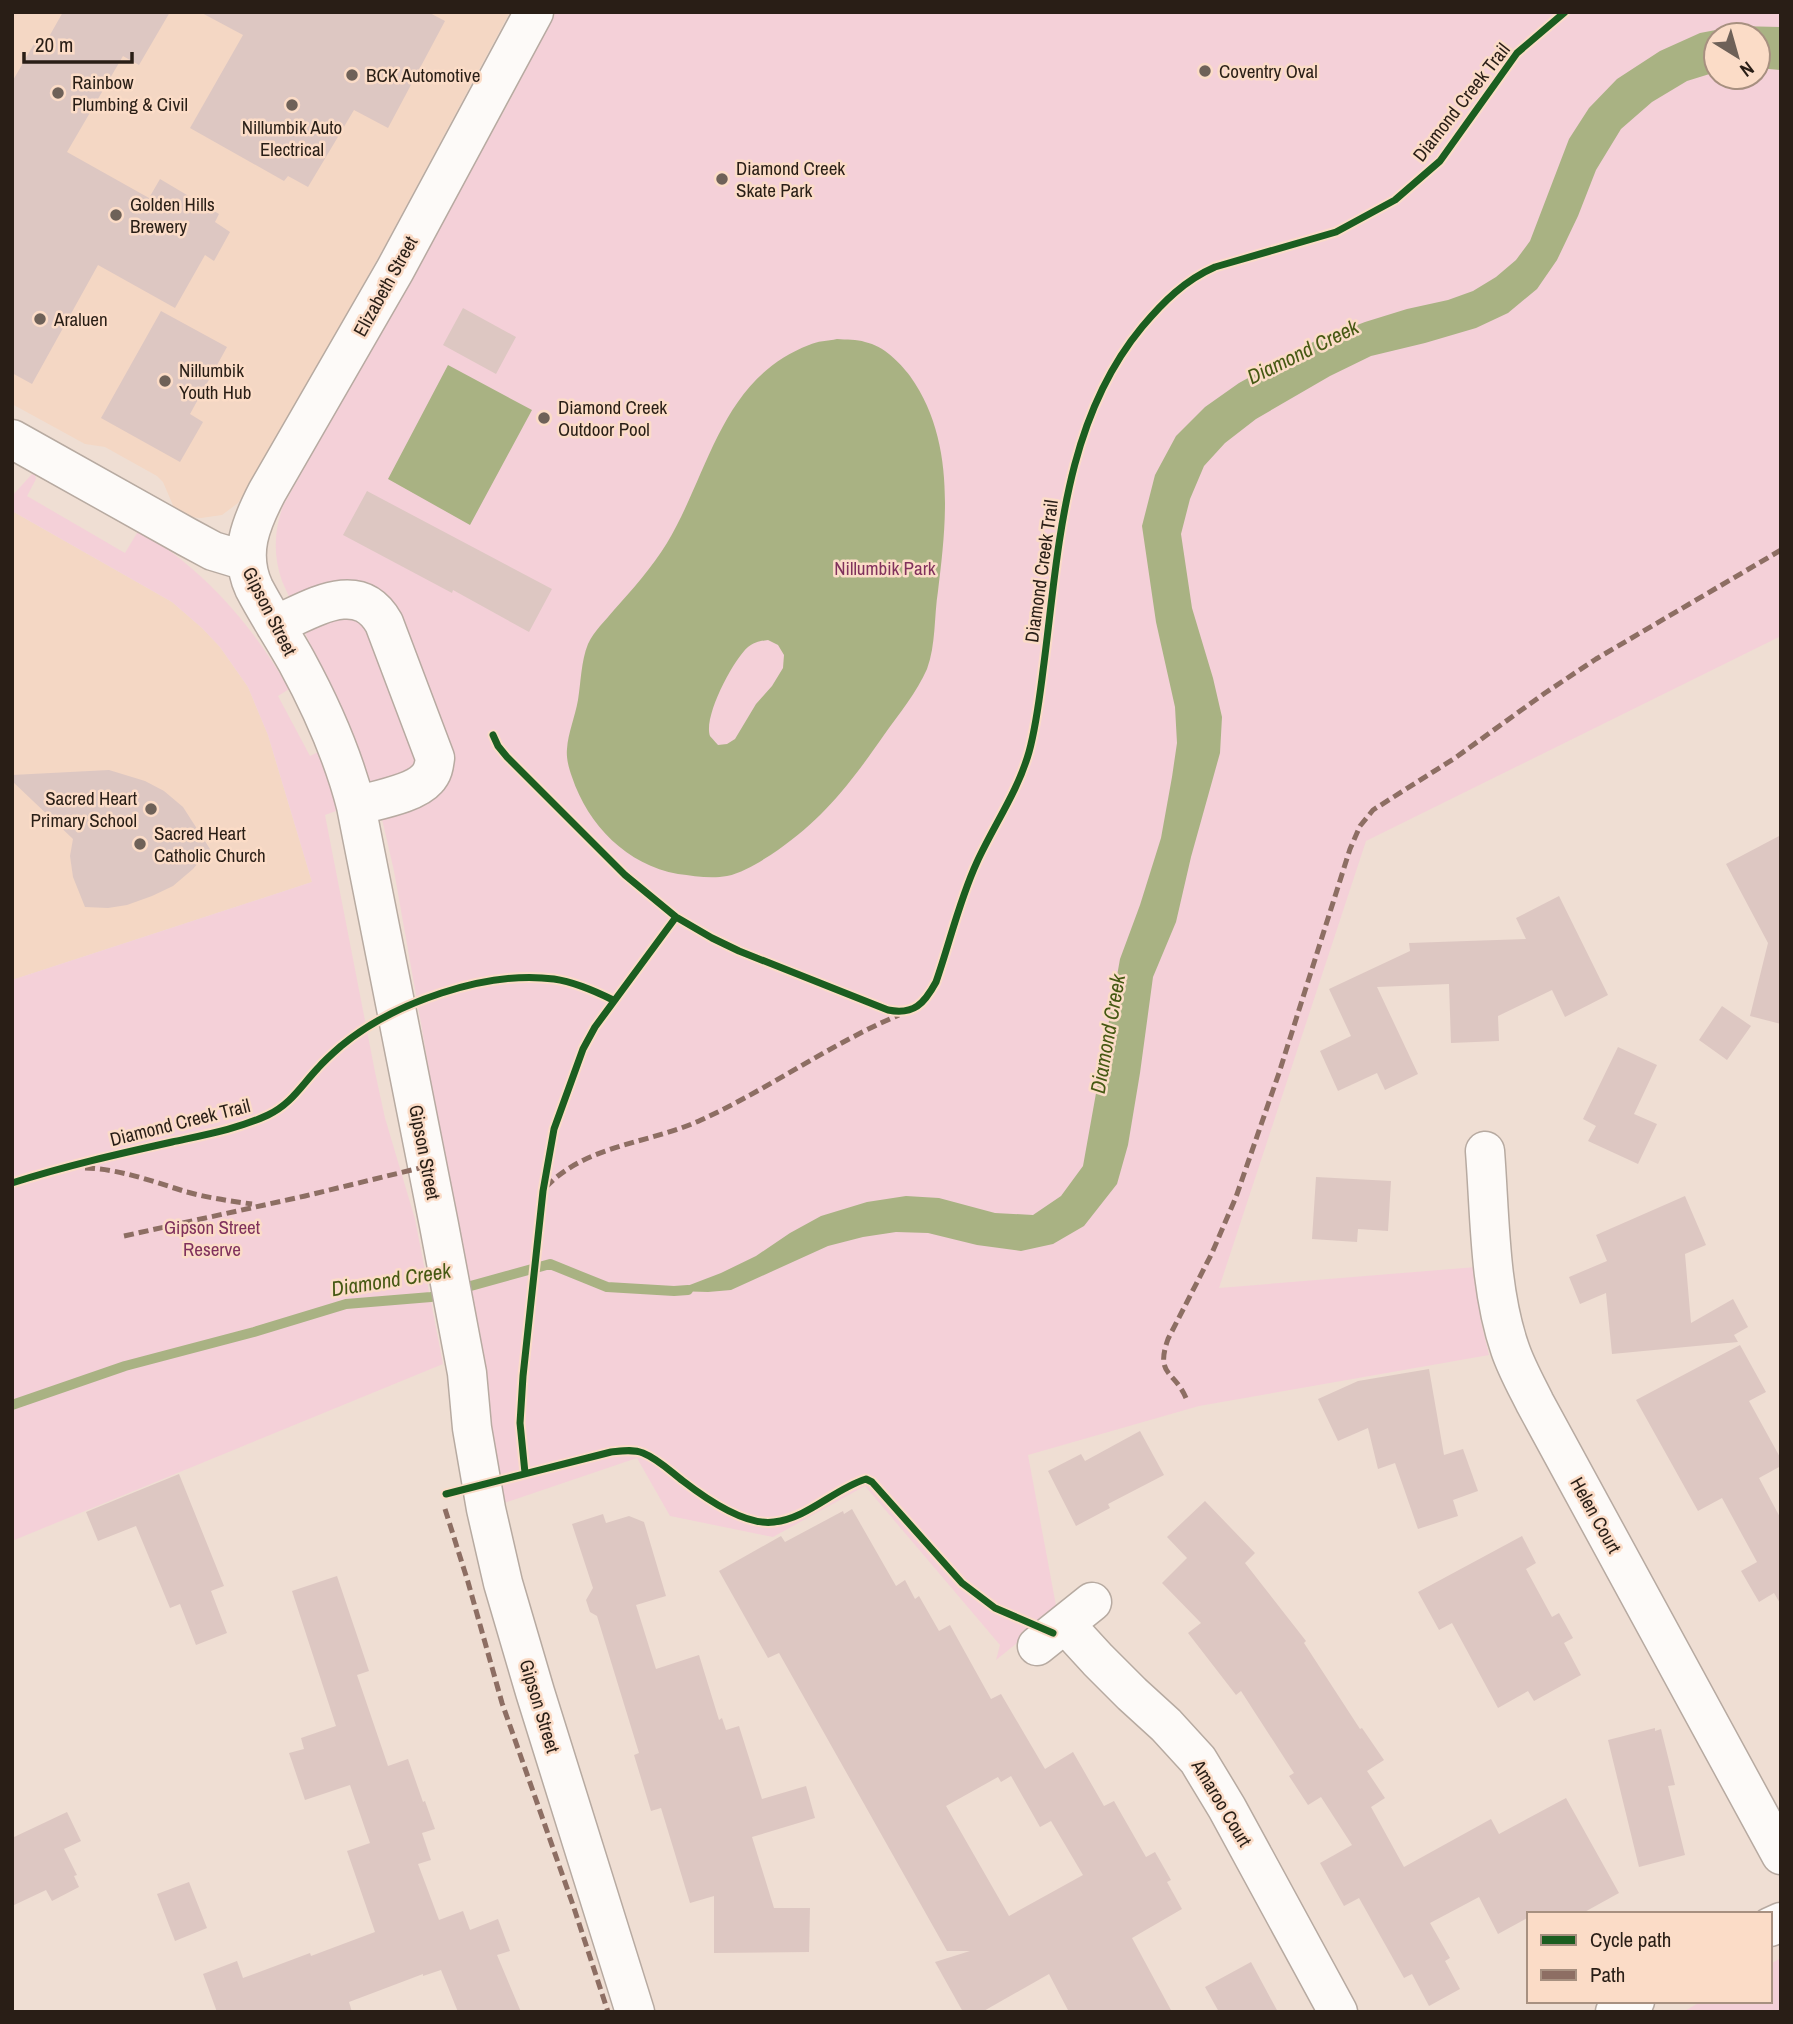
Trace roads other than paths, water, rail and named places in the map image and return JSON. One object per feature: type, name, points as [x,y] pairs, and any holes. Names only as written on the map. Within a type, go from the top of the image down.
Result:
[{"type":"street","name":"Elizabeth Street","points":[[246,561],[250,531],[267,492],[390,281],[534,12]]},
{"type":"street","name":"Gipson Street","points":[[12,439],[213,551],[246,561],[248,576],[326,720],[349,777],[368,858],[439,1225],[467,1373],[479,1476],[503,1583],[635,2012]]},
{"type":"street","points":[[275,625],[344,599],[358,599],[371,606],[384,623],[435,758],[433,770],[427,780],[416,787],[356,806]]},
{"type":"street","name":"Helen Court","points":[[1485,1151],[1498,1296],[1513,1357],[1535,1403],[1781,1855]]},
{"type":"street","name":"Amaroo Court","points":[[1065,1624],[1198,1760],[1234,1820],[1338,2012]]},
{"type":"street","points":[[1615,2012],[1631,2003]]},
{"type":"water","points":[[1772,27],[1781,27],[1781,70],[1772,69]]},
{"type":"water","points":[[1700,33],[1702,76],[1687,81],[1652,102],[1621,129],[1596,170],[1557,260],[1537,289],[1508,313],[1476,328],[1371,356],[1330,376],[1256,419],[1225,443],[1204,466],[1190,499],[1181,534],[1192,608],[1222,717],[1220,753],[1176,922],[1153,977],[1128,1145],[1117,1184],[1084,1226],[1053,1244],[1021,1251],[977,1245],[928,1233],[896,1232],[863,1237],[828,1246],[731,1290],[674,1291],[756,1256],[821,1216],[867,1202],[906,1196],[939,1198],[995,1213],[1033,1215],[1061,1196],[1083,1166],[1120,959],[1161,838],[1172,777],[1177,743],[1175,707],[1156,622],[1142,526],[1155,475],[1176,436],[1205,407],[1239,383],[1313,342],[1365,322],[1448,300],[1473,291],[1496,277],[1516,260],[1530,241],[1569,139],[1589,108],[1617,79],[1660,51]]},
{"type":"water","points":[[837,339],[872,344],[890,355],[910,376],[935,426],[941,453],[945,508],[933,640],[927,669],[907,703],[849,783],[810,825],[778,850],[747,869],[727,876],[696,876],[659,869],[626,852],[599,826],[579,795],[571,774],[567,756],[568,743],[590,639],[642,578],[667,543],[721,430],[756,380],[779,360],[812,344]],"holes":[[[768,640],[778,645],[784,655],[783,668],[756,704],[735,739],[718,745],[710,736],[711,716],[721,689],[735,664],[748,647],[755,643]]]},
{"type":"water","points":[[448,365],[532,410],[470,525],[388,479]]},
{"type":"waterway","name":"Diamond Creek","points":[[12,1405],[125,1366],[254,1332],[346,1304],[431,1297],[550,1264],[607,1287],[688,1290]]},
{"type":"place","name":"Coventry Oval","points":[[1205,71]]},
{"type":"place","name":"BCK Automotive","points":[[352,75]]},
{"type":"place","name":"Rainbow Plumbing & Civil","points":[[58,93]]},
{"type":"place","name":"Nillumbik Auto Electrical","points":[[292,105]]},
{"type":"place","name":"Diamond Creek Skate Park","points":[[722,179]]},
{"type":"place","name":"Golden Hills Brewery","points":[[116,215]]},
{"type":"place","name":"Araluen","points":[[40,319]]},
{"type":"place","name":"Nillumbik Youth Hub","points":[[165,381]]},
{"type":"place","name":"Diamond Creek Outdoor Pool","points":[[544,418]]},
{"type":"place","name":"Sacred Heart Primary School","points":[[151,809]]},
{"type":"place","name":"Sacred Heart Catholic Church","points":[[140,844]]},
{"type":"park label","name":"Nillumbik Park","points":[[885,568]]},
{"type":"park label","name":"Gipson Street Reserve","points":[[212,1238]]}]
